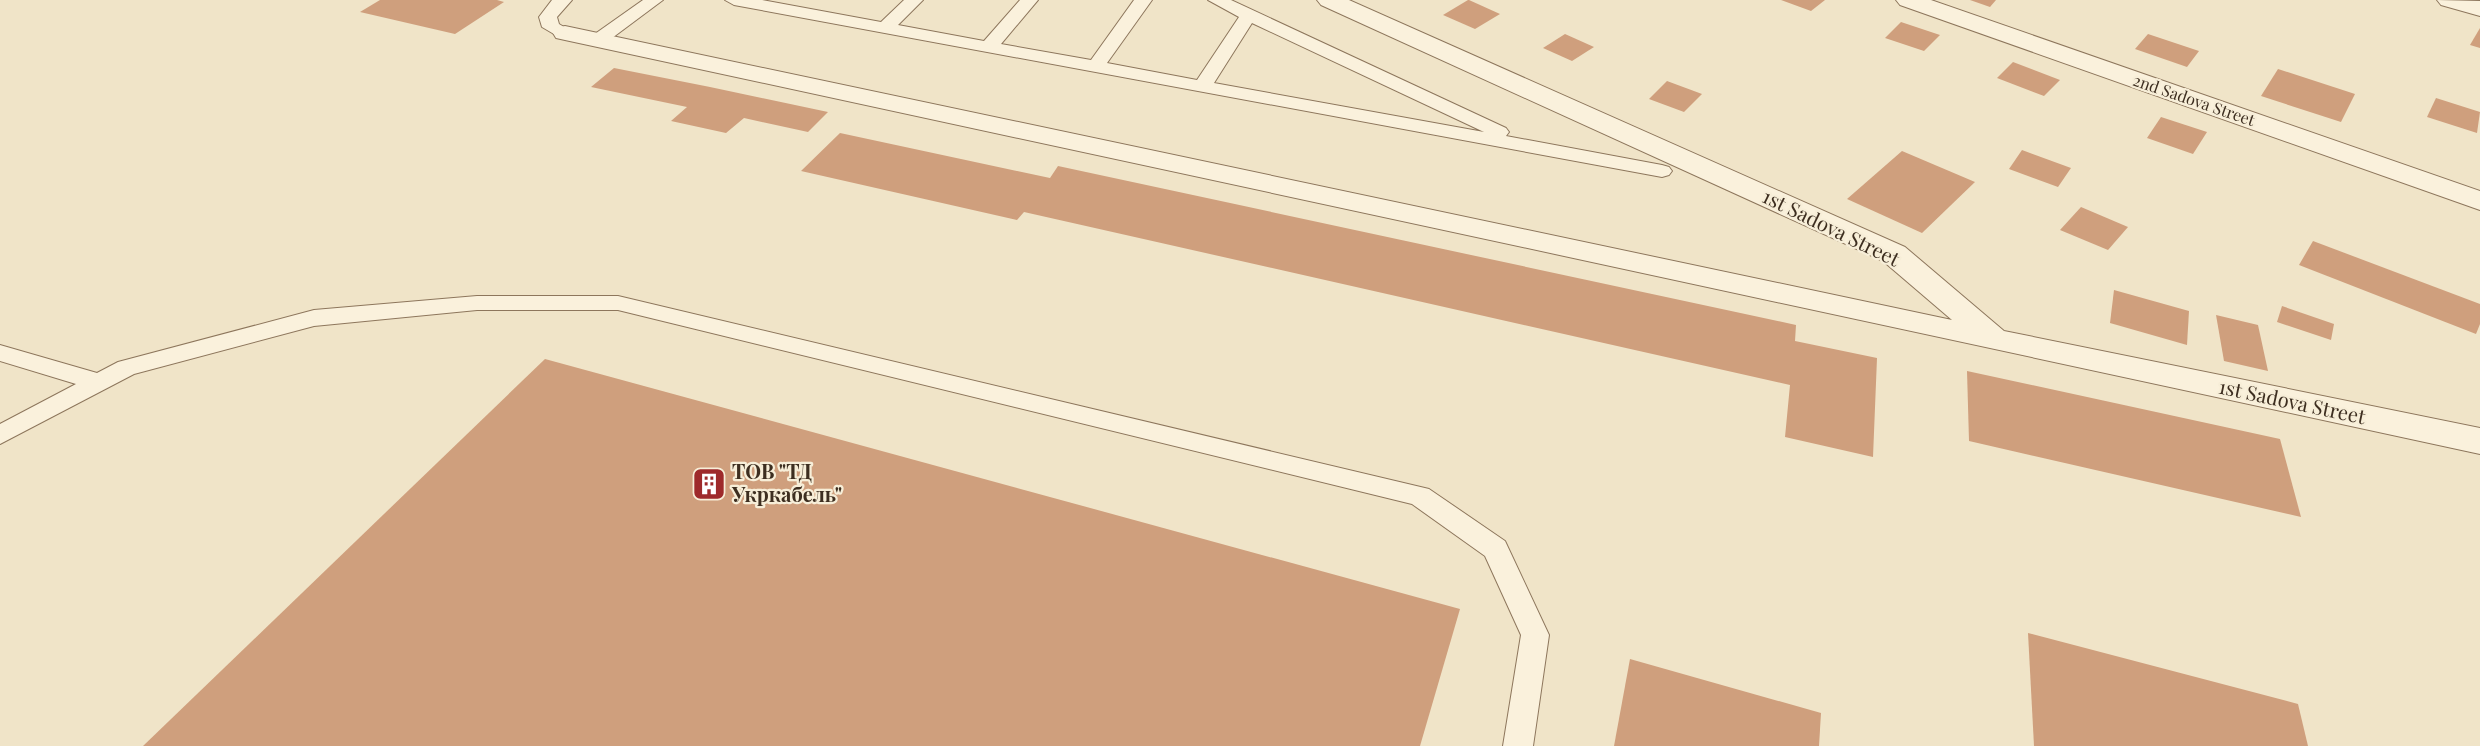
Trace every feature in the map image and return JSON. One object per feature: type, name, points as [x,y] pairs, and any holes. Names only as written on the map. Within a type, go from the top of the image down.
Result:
[{"type":"street","name":"1st Sadova Street","points":[[1329,0],[1894,254],[1996,340],[2480,441]]},
{"type":"street","name":"2nd Sadova Street","points":[[1908,0],[2480,201]]},
{"type":"street","points":[[2449,0],[2480,9]]},
{"type":"street","points":[[566,33],[1996,340]]},
{"type":"lane","points":[[563,0],[552,9],[548,17],[551,27],[566,33]]},
{"type":"lane","points":[[598,40],[654,0]]},
{"type":"lane","points":[[734,0],[787,4],[885,28],[1662,171]]},
{"type":"lane","points":[[885,28],[914,0]]},
{"type":"lane","points":[[988,47],[1029,0]]},
{"type":"lane","points":[[1096,66],[1143,0]]},
{"type":"lane","points":[[1217,0],[1532,147]]},
{"type":"lane","points":[[1202,86],[1249,15]]},
{"type":"lane","points":[[0,435],[126,368],[314,318],[477,303],[618,303],[1420,496],[1495,549],[1535,635],[1518,746]]},
{"type":"lane","points":[[0,353],[99,382]]},
{"type":"building","points":[[380,0],[497,0],[504,2],[455,34],[360,12]]},
{"type":"building","points":[[1468,0],[1500,14],[1475,29],[1443,15]]},
{"type":"building","points":[[1781,0],[1825,0],[1811,11]]},
{"type":"building","points":[[1970,0],[1996,0],[1990,7]]},
{"type":"building","points":[[1901,22],[1940,35],[1924,51],[1885,38]]},
{"type":"building","points":[[2480,28],[2480,48],[2470,45]]},
{"type":"building","points":[[1565,34],[1594,47],[1572,61],[1543,48]]},
{"type":"building","points":[[2148,34],[2199,51],[2187,67],[2135,49]]},
{"type":"building","points":[[2013,62],[2060,80],[2044,96],[1997,78]]},
{"type":"building","points":[[614,68],[828,112],[808,132],[744,118],[726,133],[671,121],[687,107],[591,87]]},
{"type":"building","points":[[2278,69],[2355,94],[2341,122],[2261,96]]},
{"type":"building","points":[[1667,81],[1702,94],[1684,112],[1649,99]]},
{"type":"building","points":[[2436,98],[2480,112],[2477,133],[2427,117]]},
{"type":"building","points":[[2161,117],[2207,132],[2193,154],[2147,138]]},
{"type":"building","points":[[840,133],[1050,178],[1058,166],[1796,325],[1795,341],[1877,358],[1873,457],[1785,437],[1790,385],[1024,212],[1017,220],[801,171]]},
{"type":"building","points":[[2022,150],[2071,168],[2058,187],[2009,169]]},
{"type":"building","points":[[1902,151],[1975,182],[1922,233],[1847,199]]},
{"type":"building","points":[[2081,207],[2128,227],[2108,250],[2060,230]]},
{"type":"building","points":[[2313,241],[2480,304],[2480,324],[2476,334],[2299,265]]},
{"type":"building","points":[[2114,290],[2189,311],[2187,345],[2110,323]]},
{"type":"building","points":[[2282,306],[2334,324],[2331,340],[2277,322]]},
{"type":"building","points":[[2216,315],[2258,325],[2268,371],[2224,361]]},
{"type":"building","name":"ТОВ \"ТД Укркабель\"","points":[[545,359],[1460,609],[1420,746],[143,746]]},
{"type":"building","points":[[1967,371],[2280,439],[2301,517],[1969,441]]},
{"type":"building","points":[[2028,633],[2298,704],[2308,746],[2034,746]]},
{"type":"building","points":[[1630,659],[1821,713],[1819,746],[1614,746]]},
{"type":"place","name":"ТОВ \"ТД Укркабель\"","points":[[709,484]]}]
